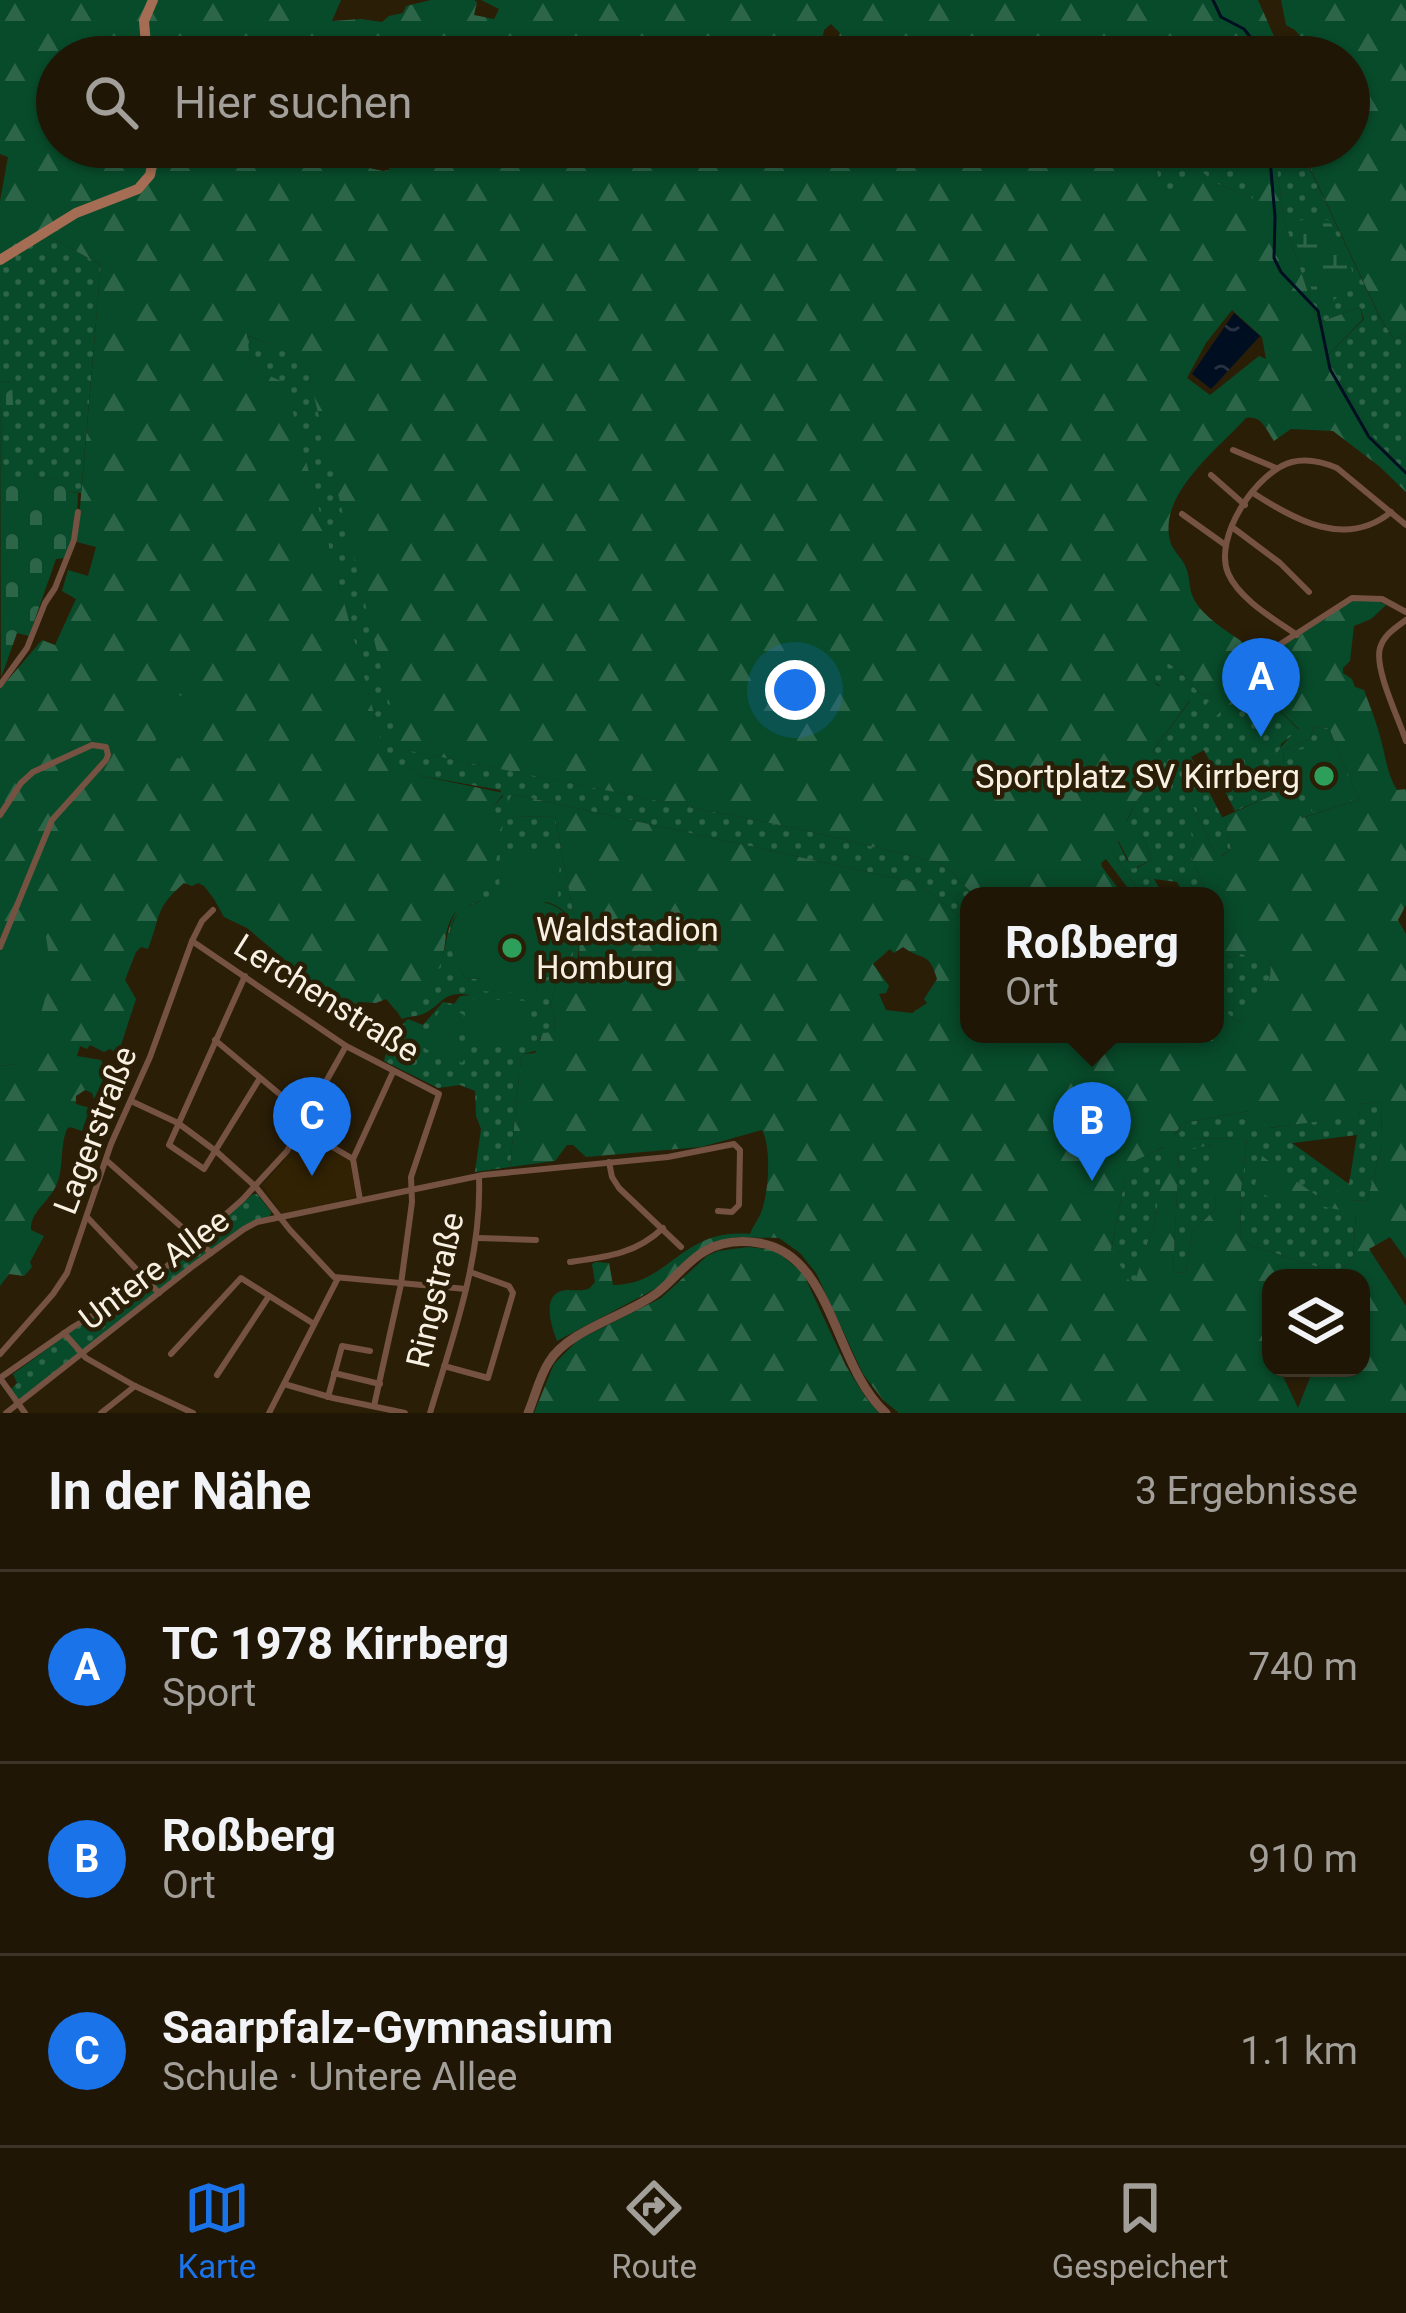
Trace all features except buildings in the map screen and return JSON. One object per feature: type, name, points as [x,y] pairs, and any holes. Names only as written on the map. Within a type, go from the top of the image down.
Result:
[{"type":"main road","points":[[145,36],[144,21],[153,0]]},
{"type":"main road","points":[[0,260],[76,213],[138,189],[152,168]]},
{"type":"street","points":[[1233,450],[1276,468]]},
{"type":"street","points":[[1297,635],[1238,589],[1228,572],[1224,544],[1253,493],[1276,468],[1297,460],[1327,464],[1406,525]]},
{"type":"street","points":[[1211,476],[1245,505]]},
{"type":"street","points":[[1253,493],[1292,517],[1341,531],[1363,529],[1391,512]]},
{"type":"street","points":[[0,685],[30,643],[55,588],[74,540],[78,512]]},
{"type":"street","points":[[1182,514],[1224,544]]},
{"type":"street","points":[[1232,526],[1309,592]]},
{"type":"street","points":[[1268,652],[1352,598],[1382,599],[1406,616],[1382,642],[1378,658],[1406,741]]},
{"type":"street","points":[[0,815],[29,774],[92,745],[106,747],[106,760],[52,820],[0,946]]},
{"type":"street","name":"Lagerstraße","points":[[0,1354],[65,1277],[192,941],[213,910]]},
{"type":"street","name":"Lerchenstraße","points":[[192,941],[346,1046],[439,1094],[411,1177],[411,1190]]},
{"type":"street","points":[[245,976],[169,1145],[204,1169],[260,1078]]},
{"type":"street","points":[[215,1040],[307,1117]]},
{"type":"street","points":[[25,1413],[0,1378],[149,1282],[256,1186],[283,1157],[346,1046]]},
{"type":"street","points":[[360,1200],[353,1159],[393,1072]]},
{"type":"street","points":[[130,1101],[178,1123],[217,1151],[256,1186],[278,1217],[338,1278],[466,1289]]},
{"type":"street","points":[[301,1128],[353,1159]]},
{"type":"street","name":"Untere Allee","points":[[6,1413],[211,1253],[249,1226],[278,1217],[479,1176],[691,1154],[734,1144],[740,1150],[739,1205],[732,1212],[718,1211]]},
{"type":"street","points":[[106,1160],[211,1253]]},
{"type":"street","points":[[609,1162],[619,1188],[681,1246]]},
{"type":"street","name":"Ringstraße","points":[[430,1413],[478,1238],[479,1176]]},
{"type":"street","points":[[374,1406],[401,1283],[411,1190]]},
{"type":"street","points":[[86,1217],[159,1293]]},
{"type":"street","points":[[571,1262],[626,1253],[663,1228]]},
{"type":"street","points":[[478,1238],[536,1240]]},
{"type":"street","points":[[527,1413],[548,1362],[566,1343],[648,1299],[707,1250],[750,1241],[776,1246],[807,1270],[859,1381],[886,1413]]},
{"type":"street","points":[[444,1366],[488,1378],[513,1289],[470,1272]]},
{"type":"street","points":[[269,1413],[338,1278]]},
{"type":"street","points":[[171,1354],[238,1280],[314,1324]]},
{"type":"street","points":[[217,1375],[269,1296]]},
{"type":"street","points":[[64,1333],[82,1355],[135,1387],[193,1413]]},
{"type":"street","points":[[328,1413],[342,1346],[370,1351]]},
{"type":"street","points":[[334,1373],[380,1384]]},
{"type":"street","points":[[284,1384],[405,1413]]},
{"type":"street","points":[[101,1413],[135,1387]]},
{"type":"shaded area","points":[[303,1131],[350,1158],[356,1197],[282,1214],[262,1185]]},
{"type":"green space","points":[[0,0],[341,0],[332,21],[382,22],[403,13],[406,6],[431,0],[474,0],[474,15],[494,19],[499,9],[481,0],[1258,0],[1274,36],[839,36],[831,24],[823,36],[36,36],[36,168],[1156,168],[1169,196],[1184,190],[1202,172],[1253,199],[1247,168],[1277,168],[1284,220],[1318,323],[1360,307],[1363,319],[1326,357],[1374,438],[1406,473],[1406,492],[1333,431],[1291,429],[1274,441],[1260,421],[1246,418],[1180,491],[1168,526],[1197,604],[1264,657],[1353,600],[1386,605],[1354,626],[1350,661],[1343,673],[1364,690],[1391,778],[1397,790],[1406,789],[1406,905],[1398,920],[1406,934],[1406,1259],[1390,1237],[1369,1249],[1406,1306],[1406,1413],[899,1413],[863,1374],[816,1273],[779,1238],[735,1237],[706,1246],[657,1288],[557,1341],[550,1303],[559,1292],[590,1288],[595,1282],[592,1264],[609,1263],[613,1285],[632,1283],[708,1239],[750,1234],[765,1198],[767,1148],[762,1130],[701,1147],[586,1157],[567,1145],[555,1161],[510,1167],[521,1058],[535,1053],[543,1033],[553,1032],[550,1007],[556,983],[573,978],[580,931],[555,817],[514,816],[512,794],[918,883],[960,917],[960,1043],[1092,1043],[1100,1050],[1106,1043],[1224,1043],[1224,1009],[1241,1022],[1267,986],[1270,960],[1224,954],[1224,887],[1204,887],[1189,851],[1195,841],[1183,808],[1192,805],[1214,851],[1222,856],[1231,849],[1221,818],[1273,795],[1264,781],[1267,773],[1282,746],[1299,729],[1260,692],[1234,699],[1208,724],[1198,717],[1212,696],[1199,693],[1178,669],[1155,656],[1153,682],[1181,686],[1190,700],[1152,752],[1167,764],[1127,820],[1145,839],[1151,860],[1133,869],[1119,842],[1111,850],[1136,887],[1127,887],[1106,859],[1102,867],[1117,887],[966,887],[937,862],[799,829],[401,749],[305,360],[247,335],[251,367],[285,383],[387,762],[421,776],[504,793],[493,807],[503,824],[496,862],[485,888],[451,919],[432,981],[398,1013],[386,999],[360,1002],[339,1012],[300,987],[303,975],[247,928],[224,917],[204,886],[184,883],[162,907],[148,949],[141,947],[136,952],[125,980],[136,999],[120,1048],[116,1053],[80,1046],[77,1056],[101,1060],[108,1069],[94,1099],[85,1090],[76,1096],[76,1104],[90,1108],[82,1131],[67,1129],[58,1181],[33,1219],[31,1230],[44,1236],[30,1262],[32,1267],[24,1276],[9,1274],[0,1286],[0,1066],[16,1064],[0,948],[0,689],[42,640],[55,645],[76,599],[62,591],[68,570],[88,576],[96,547],[77,542],[101,265],[45,234],[0,258],[0,201],[8,157],[0,154]],"holes":[[[1232,310],[1262,337],[1266,359],[1259,356],[1210,395],[1187,378]],[[1313,726],[1329,728],[1359,800],[1302,818],[1287,786],[1284,750],[1311,738]],[[903,947],[927,960],[937,979],[924,999],[927,1003],[912,1013],[886,1010],[879,994],[889,986],[873,964],[890,949],[894,953]],[[1381,1102],[1382,1145],[1367,1201],[1349,1200],[1351,1185],[1321,1199],[1262,1156],[1253,1193],[1356,1213],[1353,1256],[1343,1269],[1370,1269],[1370,1377],[1310,1377],[1298,1408],[1283,1377],[1262,1377],[1262,1269],[1324,1269],[1241,1238],[1247,1138],[1184,1139],[1175,1134],[1183,1123],[1249,1111],[1269,1128],[1360,1116],[1358,1104]],[[1213,1145],[1216,1208],[1192,1233],[1186,1272],[1173,1273],[1179,1150]],[[1164,1147],[1156,1217],[1133,1287],[1111,1250],[1128,1164]]]},
{"type":"green space","points":[[1281,0],[1406,0],[1406,334],[1394,339],[1310,168],[1370,168],[1370,36],[1300,36],[1286,25]]},
{"type":"green space","points":[[1156,168],[1248,168],[1255,200],[1216,183],[1169,197]]},
{"type":"green space","points":[[1277,168],[1310,168],[1380,318],[1394,339],[1406,334],[1406,472],[1374,438],[1326,357],[1364,319],[1360,307],[1318,323],[1284,220]]},
{"type":"green space","points":[[1314,216],[1330,221],[1352,270],[1351,286],[1328,305],[1314,297],[1290,224]]},
{"type":"green space","points":[[45,234],[101,265],[81,493],[66,491],[60,479],[2,478],[1,407],[12,406],[12,381],[0,382],[0,263]]},
{"type":"green space","points":[[246,335],[305,359],[402,749],[799,829],[937,862],[966,887],[960,887],[960,917],[918,883],[512,794],[515,816],[555,817],[578,928],[578,953],[573,978],[556,983],[550,1007],[553,1032],[540,1038],[538,1050],[521,1058],[510,1167],[475,1172],[481,1129],[475,1091],[460,1085],[438,1088],[384,1061],[392,1038],[408,1019],[423,1025],[443,1002],[454,1004],[460,996],[470,995],[448,996],[418,1016],[402,1019],[398,1013],[437,969],[450,927],[493,807],[503,796],[500,790],[421,776],[413,769],[387,763],[327,540],[251,367]],"holes":[[[481,901],[547,902],[559,907],[572,924],[570,956],[559,976],[538,977],[537,993],[480,990],[481,979],[465,978],[450,933],[452,923],[467,907]]]},
{"type":"green space","points":[[12,381],[13,406],[1,408],[2,477],[61,479],[66,491],[78,493],[77,519],[66,558],[56,559],[29,636],[17,633],[1,678],[0,382]]},
{"type":"green space","points":[[1154,655],[1178,669],[1199,693],[1213,696],[1207,723],[1234,699],[1260,692],[1299,730],[1281,744],[1273,795],[1235,811],[1204,750],[1191,757],[1225,823],[1231,849],[1221,856],[1214,851],[1192,805],[1195,841],[1189,851],[1204,887],[1180,887],[1177,882],[1154,879],[1159,887],[1136,887],[1111,850],[1117,840],[1137,868],[1151,860],[1145,839],[1127,821],[1137,800],[1166,764],[1152,752],[1190,701],[1153,682]]},
{"type":"green space","points":[[177,694],[204,707],[180,759],[153,746]]},
{"type":"green space","name":"Sportplatz SV Kirrberg","points":[[1313,726],[1329,728],[1359,800],[1301,818],[1287,786],[1284,750],[1311,738]]},
{"type":"green space","name":"Sportplatz SV Kirrberg","points":[[1334,740],[1355,799],[1313,813],[1292,752]]},
{"type":"green space","points":[[500,854],[560,855],[558,899],[499,897]]},
{"type":"green space","name":"Waldstadion Homburg","points":[[481,901],[536,901],[560,909],[568,918],[574,938],[571,955],[559,976],[538,978],[537,994],[480,991],[480,979],[465,978],[450,936],[461,909]]},
{"type":"green space","points":[[20,927],[44,927],[48,986],[38,1021],[16,1064],[0,1066],[0,948],[6,936]]},
{"type":"green space","points":[[1224,954],[1270,959],[1264,994],[1241,1022],[1224,1009]]},
{"type":"green space","points":[[466,999],[530,1001],[528,1043],[465,1041]]},
{"type":"green space","points":[[443,1004],[464,1015],[452,1036],[471,1048],[462,1063],[444,1052],[440,1057],[419,1045],[415,1052],[396,1041],[407,1020],[428,1031]]},
{"type":"green space","points":[[1381,1102],[1382,1145],[1367,1201],[1349,1200],[1350,1187],[1321,1199],[1262,1157],[1254,1193],[1356,1212],[1353,1256],[1343,1269],[1324,1269],[1241,1238],[1247,1138],[1184,1139],[1175,1135],[1183,1123],[1249,1111],[1270,1128],[1360,1115],[1357,1104]],"holes":[[[1357,1135],[1349,1184],[1292,1143]]]},
{"type":"green space","points":[[1214,1145],[1216,1208],[1192,1233],[1186,1272],[1173,1273],[1179,1149]]},
{"type":"green space","points":[[1165,1147],[1156,1217],[1133,1288],[1111,1251],[1128,1163]]},
{"type":"green space","points":[[253,1194],[270,1216],[248,1224],[19,1400],[11,1389],[17,1383],[13,1374],[159,1277]]},
{"type":"green space","points":[[748,1247],[775,1250],[803,1273],[846,1366],[879,1413],[534,1413],[554,1364],[578,1340],[661,1298],[707,1256]]},
{"type":"water","points":[[1234,313],[1260,336],[1211,389],[1192,374]]},
{"type":"waterway","points":[[1213,0],[1221,17],[1250,36]]},
{"type":"waterway","points":[[1271,168],[1274,258],[1318,311],[1330,369],[1369,437],[1406,473]]},
{"type":"place","name":"TC 1978 Kirrberg","points":[[1261,737]]},
{"type":"place","name":"Sportplatz SV Kirrberg","points":[[1324,776]]},
{"type":"place","name":"Waldstadion Homburg","points":[[512,948]]},
{"type":"place","name":"Saarpfalz-Gymnasium","points":[[312,1176]]},
{"type":"place","name":"Roßberg","points":[[1092,1181]]}]
